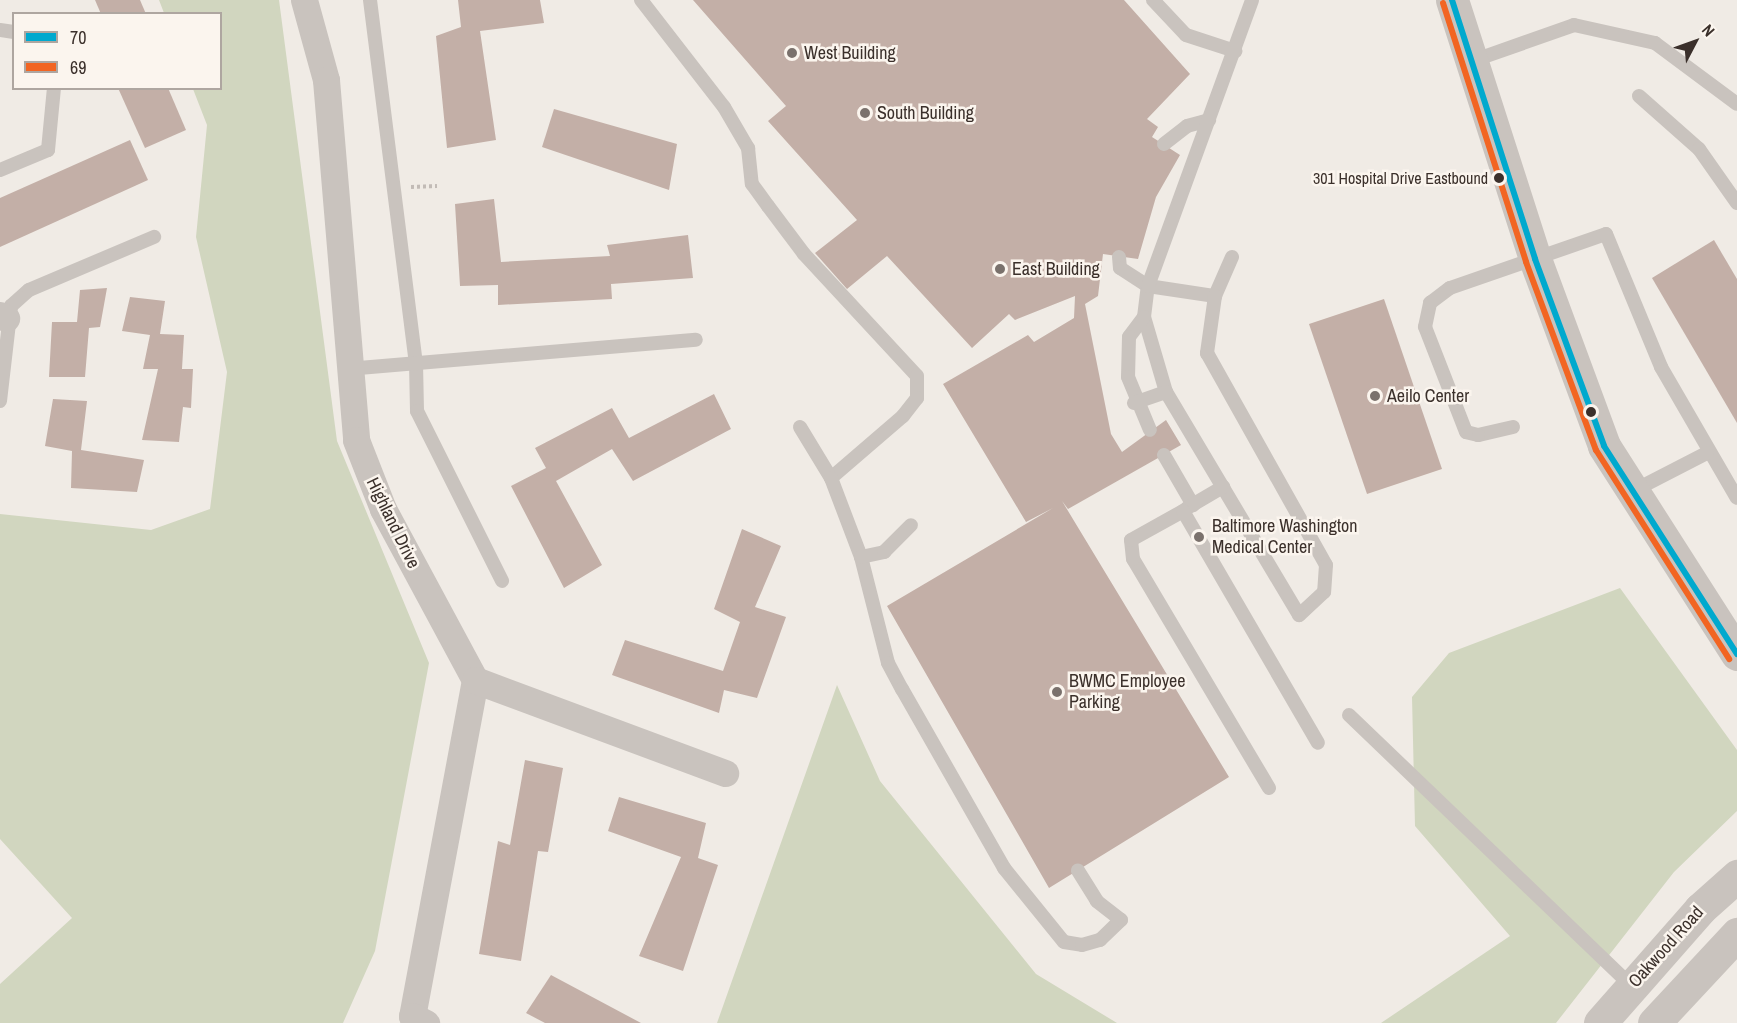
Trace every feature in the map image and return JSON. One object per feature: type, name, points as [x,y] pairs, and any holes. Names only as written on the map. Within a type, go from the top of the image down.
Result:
[{"type":"street","name":"Highland Drive","points":[[304,0],[326,81],[347,369],[356,440],[383,509],[475,680]]},
{"type":"street","points":[[1452,0],[1535,259],[1604,446],[1737,654]]},
{"type":"street","points":[[426,1023],[412,1016],[475,680],[725,773]]},
{"type":"street","name":"Oakwood Road","points":[[1600,1023],[1631,986],[1737,876]]},
{"type":"street","points":[[1631,986],[1658,1019],[1737,934]]},
{"type":"lane","points":[[370,0],[416,363],[417,411],[502,582]]},
{"type":"lane","points":[[641,0],[724,107],[748,148],[752,184],[804,254],[917,376],[917,398],[903,416],[831,478]]},
{"type":"lane","points":[[1153,0],[1186,35],[1235,51]]},
{"type":"lane","points":[[1232,257],[1215,296],[1207,353],[1326,565],[1324,592],[1299,615],[1166,392],[1144,317],[1148,286],[1252,0]]},
{"type":"lane","points":[[1472,62],[1574,25],[1655,43],[1737,104]]},
{"type":"lane","points":[[0,170],[48,150],[54,90]]},
{"type":"lane","points":[[1639,96],[1699,149],[1737,203]]},
{"type":"lane","points":[[1164,144],[1187,126],[1209,120]]},
{"type":"lane","points":[[1514,427],[1478,435],[1466,432],[1425,327],[1430,303],[1450,288],[1606,234],[1661,367],[1707,453],[1737,498]]},
{"type":"lane","points":[[0,401],[3,316],[29,290],[154,237]]},
{"type":"lane","points":[[1119,257],[1119,268],[1148,286],[1215,296]]},
{"type":"lane","points":[[1144,317],[1129,337],[1128,377],[1134,403],[1150,430]]},
{"type":"lane","points":[[347,369],[696,340]]},
{"type":"lane","points":[[1134,403],[1166,392]]},
{"type":"lane","points":[[800,427],[831,478],[861,557],[888,663],[1004,868],[1064,942],[1082,945],[1100,940],[1121,920],[1097,901],[1078,871]]},
{"type":"lane","points":[[1633,490],[1707,453]]},
{"type":"lane","points":[[1164,455],[1188,508],[1318,743]]},
{"type":"lane","points":[[1223,487],[1131,540],[1133,559],[1269,788]]},
{"type":"lane","points":[[861,557],[884,552],[911,525]]},
{"type":"lane","points":[[1349,715],[1631,986]]},
{"type":"path","points":[[394,188],[437,186]]},
{"type":"green space","points":[[159,0],[279,0],[337,441],[429,663],[375,951],[343,1023],[0,1023],[0,984],[72,918],[0,839],[0,514],[151,530],[210,509],[227,372],[196,237],[207,125],[193,90],[222,90],[222,12],[164,12]]},
{"type":"green space","points":[[1620,588],[1737,750],[1737,811],[1674,872],[1556,1023],[1381,1023],[1510,936],[1415,826],[1412,697],[1449,653]]},
{"type":"green space","points":[[837,685],[880,781],[1036,974],[1117,1023],[717,1023]]},
{"type":"building","points":[[95,0],[140,0],[145,12],[100,12]]},
{"type":"building","points":[[458,0],[540,0],[544,23],[480,31],[496,140],[447,148],[436,36],[461,27]]},
{"type":"building","points":[[693,0],[1124,0],[1190,74],[1147,119],[1158,127],[1152,137],[1180,155],[1156,197],[1138,259],[1103,254],[1098,296],[1085,304],[1111,434],[1122,452],[1166,420],[1181,445],[1068,509],[1062,501],[1229,777],[1049,888],[887,606],[1053,508],[1026,522],[943,384],[1028,335],[1034,342],[1074,318],[1075,296],[1015,320],[1009,314],[972,348],[887,256],[847,289],[815,253],[857,220],[768,121],[786,106]]},
{"type":"building","points":[[119,90],[169,90],[186,130],[145,148]]},
{"type":"building","points":[[554,109],[677,144],[669,190],[542,147]]},
{"type":"building","points":[[130,140],[148,180],[0,247],[0,198]]},
{"type":"building","points":[[494,199],[501,262],[610,256],[607,245],[688,235],[693,278],[611,284],[612,299],[498,305],[498,285],[460,286],[455,204]]},
{"type":"building","points":[[1714,240],[1737,279],[1737,423],[1652,278]]},
{"type":"building","points":[[107,288],[100,327],[89,328],[85,377],[49,377],[52,322],[77,322],[80,290]]},
{"type":"building","points":[[130,297],[165,301],[160,334],[184,335],[182,369],[193,369],[191,408],[183,407],[179,442],[142,440],[158,369],[143,369],[150,335],[122,331]]},
{"type":"building","name":"Aeilo Center","points":[[1384,299],[1442,469],[1367,494],[1309,324]]},
{"type":"building","points":[[714,394],[731,429],[633,481],[612,449],[556,481],[602,565],[564,588],[511,486],[546,468],[535,448],[612,408],[629,438]]},
{"type":"building","points":[[53,399],[87,401],[81,450],[144,460],[137,492],[71,488],[72,451],[45,446]]},
{"type":"building","points":[[742,529],[781,546],[755,607],[786,617],[757,698],[724,690],[719,713],[612,675],[625,640],[723,671],[740,622],[714,609]]},
{"type":"building","points":[[525,760],[563,768],[548,852],[538,851],[521,961],[479,954],[498,841],[510,845]]},
{"type":"building","points":[[619,797],[706,823],[698,858],[718,865],[683,971],[639,956],[681,857],[608,831]]},
{"type":"building","points":[[551,975],[641,1023],[545,1023],[526,1013]]},
{"type":"transit line","name":"70","points":[[1452,0],[1535,259],[1604,446],[1737,654]]},
{"type":"transit line","name":"69","points":[[1443,3],[1526,262],[1596,450],[1729,659]]},
{"type":"place","name":"West Building","points":[[792,53]]},
{"type":"place","name":"South Building","points":[[865,113]]},
{"type":"place","name":"301 Hospital Drive Eastbound","points":[[1499,178]]},
{"type":"place","name":"East Building","points":[[1000,269]]},
{"type":"place","name":"Aeilo Center","points":[[1375,396]]},
{"type":"place","name":"Baltimore Washington Medical Center","points":[[1199,537]]},
{"type":"place","name":"BWMC Employee Parking","points":[[1057,692]]}]
